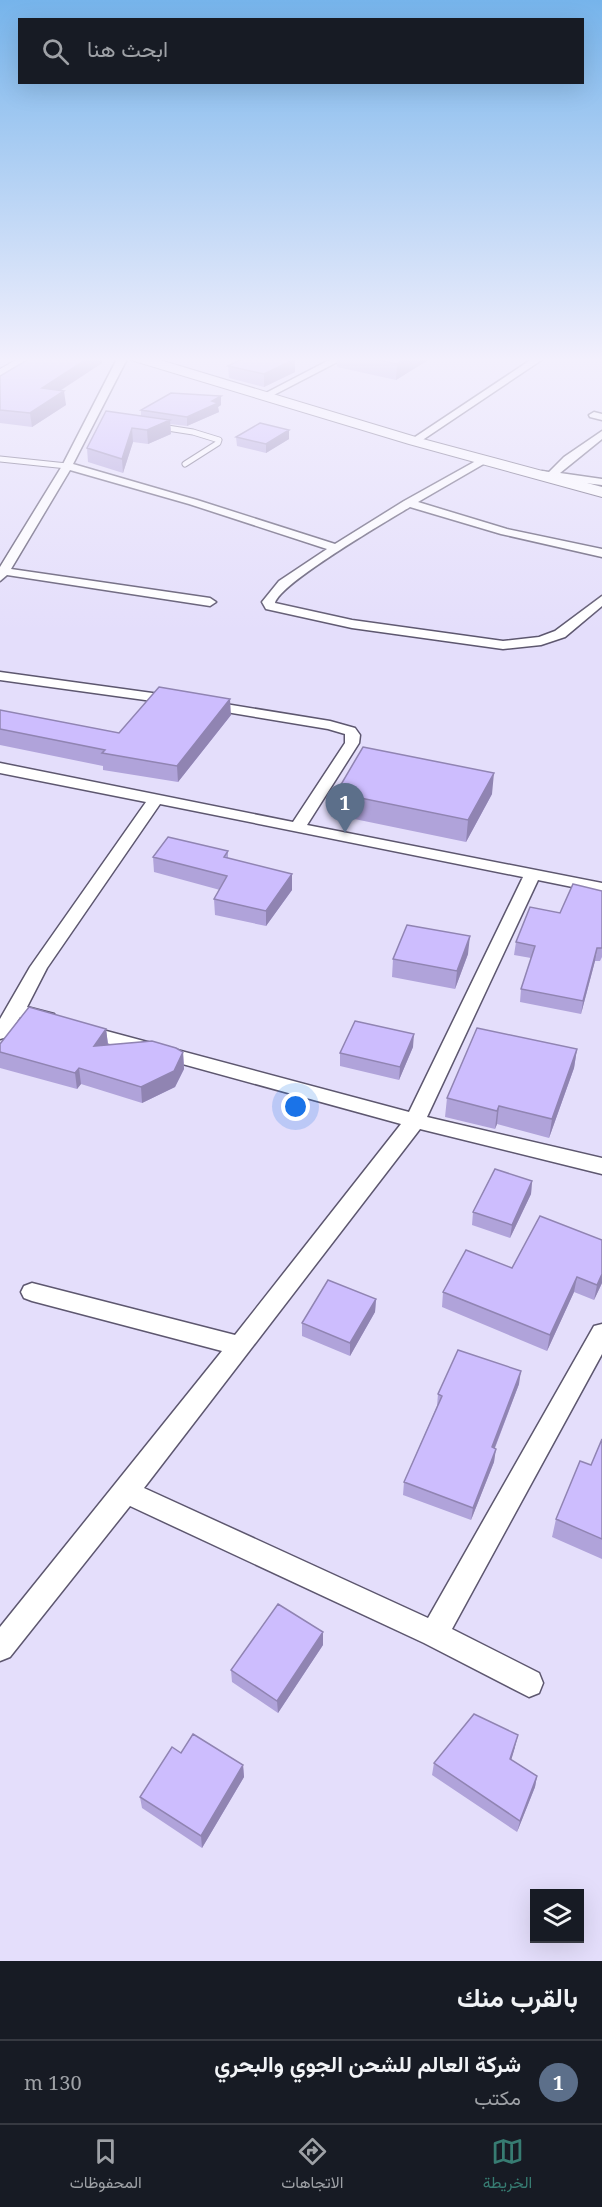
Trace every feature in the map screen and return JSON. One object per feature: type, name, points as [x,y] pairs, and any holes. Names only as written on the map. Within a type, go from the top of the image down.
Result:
[{"type":"street","points":[[79,449],[2,574],[210,602]]},
{"type":"street","points":[[441,449],[602,492]]},
{"type":"street","points":[[551,476],[582,449]]},
{"type":"street","points":[[483,460],[336,548],[288,581],[272,595],[268,602],[271,606],[352,624],[503,645],[541,641],[560,634],[602,600]]},
{"type":"street","points":[[67,466],[192,502],[336,548]]},
{"type":"street","points":[[531,473],[602,482]]},
{"type":"street","points":[[408,503],[513,534],[602,553]]},
{"type":"street","points":[[0,676],[135,693],[330,725],[350,731],[353,735],[352,742],[298,827]]},
{"type":"street","points":[[0,768],[155,801],[602,888]]},
{"type":"street","points":[[0,1033],[16,1010],[39,967],[155,801]]},
{"type":"street","points":[[0,1648],[126,1492],[414,1121],[533,874]]},
{"type":"street","points":[[16,1010],[414,1121],[602,1166]]},
{"type":"street","points":[[32,1292],[239,1346]]},
{"type":"street","points":[[434,1634],[602,1333]]},
{"type":"street","points":[[126,1492],[434,1634],[529,1683]]},
{"type":"lane","points":[[185,464],[209,449]]},
{"type":"lane","points":[[0,459],[67,466]]},
{"type":"building","points":[[89,449],[125,449],[122,459]]},
{"type":"building","points":[[159,687],[230,699],[177,766],[102,753],[105,750],[0,729],[0,710],[119,733]]},
{"type":"building","points":[[363,747],[494,773],[468,820],[336,793]]},
{"type":"building","points":[[168,837],[228,851],[224,857],[292,874],[266,911],[214,899],[227,876],[153,857]]},
{"type":"building","points":[[573,884],[602,891],[602,948],[597,948],[583,1001],[521,989],[535,946],[516,942],[530,907],[560,913]]},
{"type":"building","points":[[407,925],[470,936],[457,971],[393,959]]},
{"type":"building","points":[[29,1007],[106,1029],[94,1046],[152,1041],[183,1052],[174,1071],[141,1087],[79,1068],[75,1073],[0,1052],[0,1044]]},
{"type":"building","points":[[355,1021],[414,1034],[400,1067],[340,1053]]},
{"type":"building","points":[[477,1028],[577,1049],[552,1119],[499,1106],[497,1111],[447,1098]]},
{"type":"building","points":[[495,1169],[532,1181],[512,1225],[473,1212]]},
{"type":"building","points":[[540,1216],[602,1240],[602,1274],[597,1285],[577,1277],[550,1335],[443,1292],[466,1250],[512,1268]]},
{"type":"building","points":[[328,1280],[376,1299],[350,1343],[302,1323]]},
{"type":"building","points":[[458,1350],[521,1371],[492,1447],[496,1449],[473,1508],[404,1482],[442,1396],[438,1394]]},
{"type":"building","points":[[602,1439],[602,1539],[556,1519],[580,1461],[591,1465]]},
{"type":"building","points":[[278,1604],[323,1632],[277,1701],[231,1670]]},
{"type":"building","points":[[474,1714],[518,1735],[510,1759],[537,1776],[520,1821],[434,1763]]},
{"type":"building","points":[[193,1734],[243,1765],[201,1836],[140,1797],[172,1747],[181,1753]]},
{"type":"place","name":"شركة العالم للشحن الجوي والبحري","points":[[345,833]]}]
